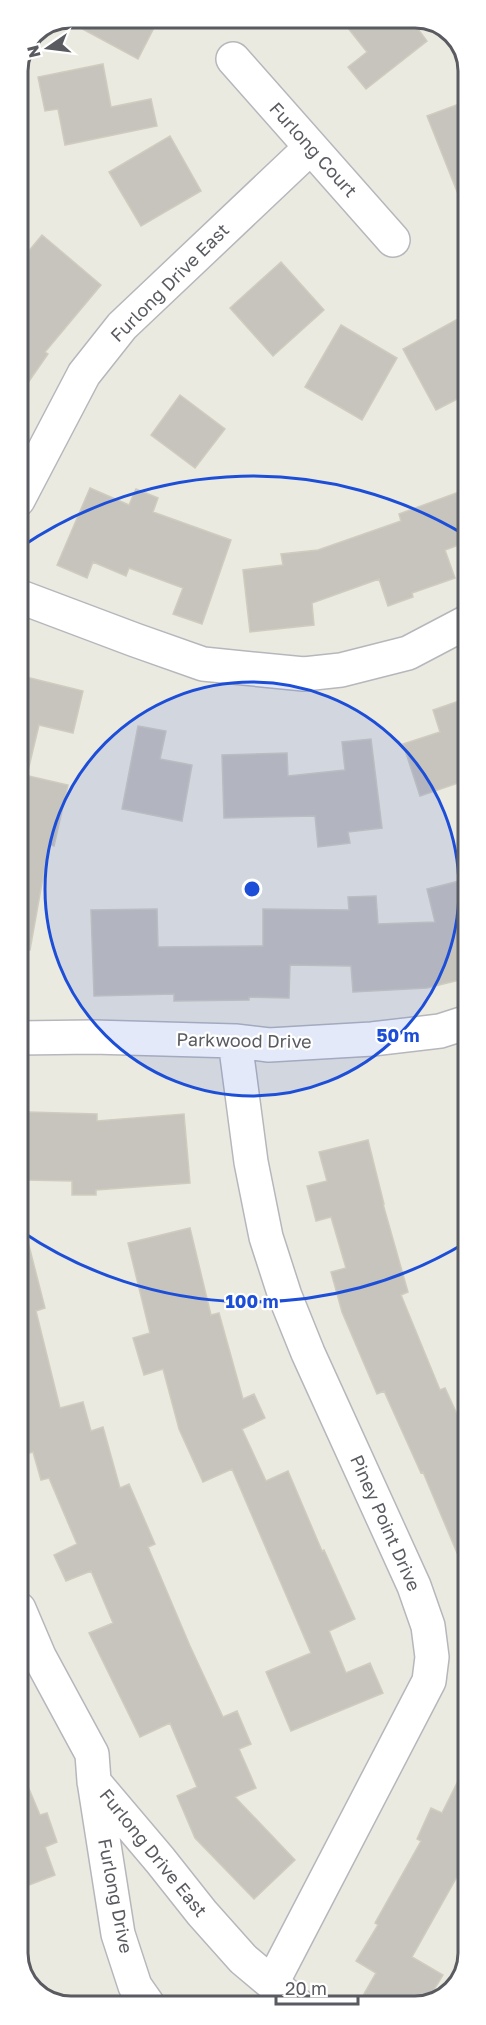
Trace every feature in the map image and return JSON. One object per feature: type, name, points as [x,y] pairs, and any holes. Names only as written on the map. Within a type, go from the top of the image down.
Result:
[{"type":"street","name":"Furlong Court","points":[[233,59],[393,240]]},
{"type":"street","name":"Furlong Drive East","points":[[28,481],[84,374],[122,326],[310,148]]},
{"type":"street","points":[[28,600],[203,664],[304,674],[341,670],[408,653],[458,627]]},
{"type":"street","name":"Parkwood Drive","points":[[28,1038],[93,1037],[235,1041],[269,1045],[372,1039],[440,1030],[458,1025]]},
{"type":"street","name":"Piney Point Drive","points":[[235,1041],[251,1162],[266,1238],[281,1286],[308,1353],[414,1586],[428,1626],[432,1657],[429,1681],[287,1996]]},
{"type":"street","name":"Furlong Drive East","points":[[28,1630],[39,1656],[92,1754],[94,1781],[202,1913],[243,1959],[283,1996]]},
{"type":"street","name":"Furlong Drive","points":[[94,1781],[118,1934],[135,1986],[142,1996]]},
{"type":"building","points":[[81,28],[154,28],[138,59]]},
{"type":"building","points":[[349,29],[418,29],[427,41],[366,89],[348,67],[367,52]]},
{"type":"building","points":[[103,64],[111,107],[151,99],[157,126],[65,145],[58,109],[45,111],[38,77]]},
{"type":"building","points":[[458,104],[458,194],[427,116]]},
{"type":"building","points":[[170,136],[201,191],[141,226],[109,172]]},
{"type":"building","points":[[42,235],[101,285],[45,352],[48,354],[28,383],[28,252]]},
{"type":"building","points":[[281,262],[324,310],[273,356],[230,308]]},
{"type":"building","points":[[458,319],[458,399],[436,410],[403,349]]},
{"type":"building","points":[[341,325],[397,358],[362,420],[305,387]]},
{"type":"building","points":[[180,395],[225,429],[195,468],[151,435]]},
{"type":"building","points":[[90,488],[129,505],[136,489],[158,498],[153,512],[231,540],[202,624],[173,614],[183,588],[129,568],[126,576],[93,562],[87,578],[57,565]]},
{"type":"building","points":[[458,492],[458,545],[445,550],[455,578],[412,593],[413,597],[388,606],[379,579],[312,603],[314,625],[250,632],[243,570],[283,565],[281,554],[318,550],[401,521],[399,514]]},
{"type":"building","points":[[28,677],[83,691],[73,733],[39,725],[28,771]]},
{"type":"building","points":[[458,701],[458,783],[420,796],[403,744],[440,732],[433,710]]},
{"type":"building","points":[[138,726],[166,731],[160,759],[192,765],[182,821],[122,809]]},
{"type":"building","points":[[371,739],[382,828],[348,832],[350,843],[318,847],[315,816],[224,818],[222,755],[287,753],[288,776],[345,770],[342,742]]},
{"type":"building","points":[[28,776],[68,785],[54,846],[49,844],[30,950],[28,950]]},
{"type":"building","points":[[458,881],[458,980],[427,988],[353,992],[351,966],[290,965],[289,998],[249,997],[249,1000],[174,1001],[174,994],[94,996],[91,910],[157,909],[158,947],[263,946],[263,909],[349,910],[348,897],[376,896],[378,924],[435,922],[427,889]]},
{"type":"building","points":[[28,1112],[97,1114],[97,1121],[184,1114],[190,1183],[96,1190],[96,1195],[72,1195],[72,1181],[28,1180]]},
{"type":"building","points":[[368,1140],[408,1292],[401,1295],[440,1390],[445,1388],[458,1416],[458,1555],[423,1472],[421,1473],[384,1391],[377,1394],[342,1312],[331,1272],[346,1268],[331,1217],[316,1221],[307,1186],[327,1181],[319,1152]]},
{"type":"building","points":[[190,1228],[211,1315],[219,1313],[243,1399],[254,1394],[265,1418],[242,1429],[266,1481],[288,1471],[322,1551],[324,1550],[355,1619],[329,1631],[346,1673],[370,1663],[383,1693],[291,1731],[266,1672],[311,1653],[232,1469],[203,1482],[179,1429],[163,1369],[144,1375],[133,1338],[150,1333],[128,1243]]},
{"type":"building","points":[[28,1242],[45,1308],[36,1311],[60,1408],[83,1402],[91,1431],[103,1427],[120,1488],[129,1484],[155,1544],[148,1547],[223,1717],[237,1711],[251,1744],[239,1749],[256,1788],[235,1797],[295,1860],[254,1899],[195,1838],[177,1796],[197,1787],[170,1723],[140,1737],[89,1633],[113,1623],[91,1571],[66,1581],[54,1555],[77,1544],[49,1478],[41,1480],[33,1452],[28,1453]]},
{"type":"building","points":[[458,1781],[458,1875],[412,1957],[443,1975],[432,1992],[423,1996],[363,1996],[376,1973],[356,1961],[378,1925],[375,1923],[421,1841],[417,1839],[431,1808],[442,1813]]},
{"type":"building","points":[[28,1786],[40,1815],[47,1813],[57,1842],[45,1847],[55,1875],[28,1886]]}]
